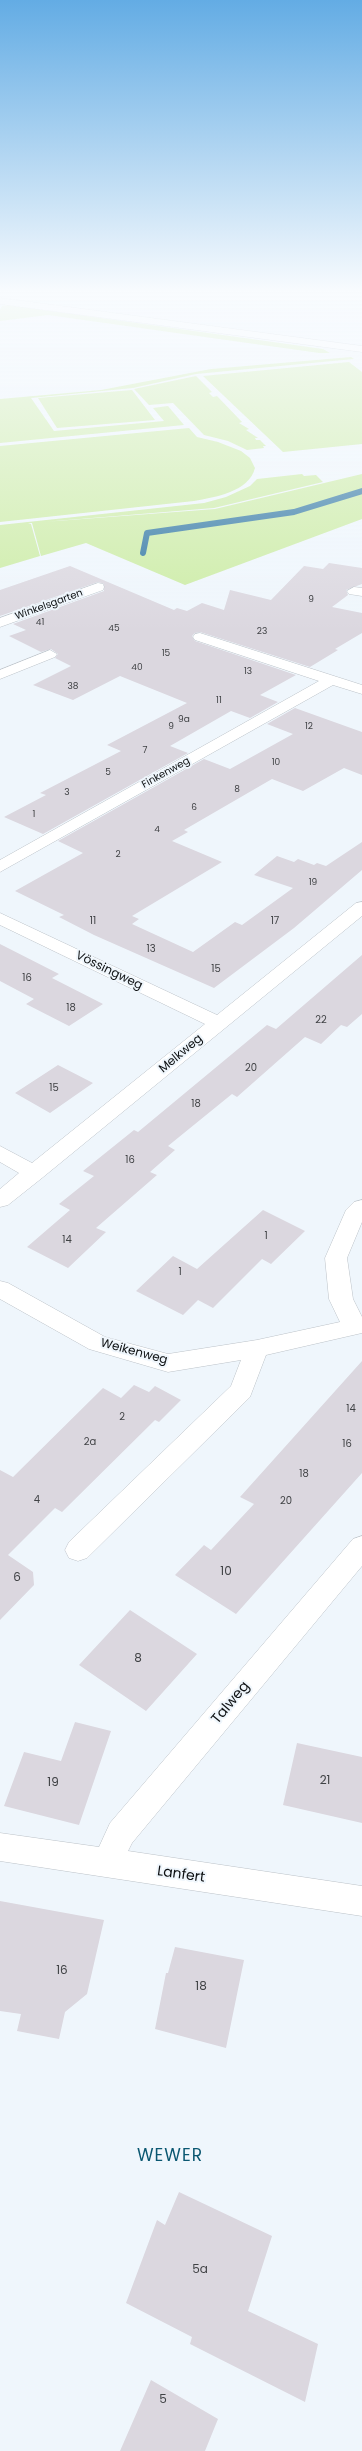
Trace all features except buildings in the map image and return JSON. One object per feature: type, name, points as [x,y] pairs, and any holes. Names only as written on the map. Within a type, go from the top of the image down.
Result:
[{"type":"street","name":"Winkelsgarten","points":[[0,623],[98,587]]},
{"type":"street","points":[[200,636],[362,690]]},
{"type":"street","points":[[0,675],[50,654]]},
{"type":"street","name":"Finkenweg","points":[[0,867],[331,680]]},
{"type":"street","name":"Melkweg","points":[[0,1200],[362,907]]},
{"type":"street","name":"Vössingweg","points":[[0,918],[218,1023]]},
{"type":"street","points":[[0,1153],[34,1173]]},
{"type":"street","points":[[358,1326],[340,1299],[336,1258],[354,1215],[362,1207]]},
{"type":"street","name":"Weikenweg","points":[[0,1289],[98,1343],[168,1363],[257,1349],[358,1326]]},
{"type":"street","points":[[78,1550],[241,1391],[257,1349]]},
{"type":"street","name":"Talweg","points":[[107,1864],[121,1833],[362,1547]]},
{"type":"street","name":"Lanfert","points":[[0,1847],[362,1902]]},
{"type":"green space","points":[[0,403],[35,403],[54,431],[164,421],[153,408],[168,406],[184,425],[0,443]]},
{"type":"green space","points":[[41,403],[142,403],[155,420],[57,428]]},
{"type":"green space","points":[[147,403],[168,403],[149,405]]},
{"type":"green space","points":[[173,403],[224,403],[242,422],[239,423],[249,429],[246,430],[258,438],[255,438],[256,440],[260,440],[266,446],[263,446],[264,448],[247,450],[228,441],[204,435]]},
{"type":"green space","points":[[232,403],[362,403],[362,444],[283,452]]},
{"type":"green space","points":[[189,428],[197,437],[218,442],[241,451],[250,458],[255,468],[252,476],[246,483],[230,492],[212,498],[194,501],[0,522],[0,446]]},
{"type":"green space","points":[[302,474],[304,476],[316,475],[323,482],[214,508],[43,522],[215,509],[362,474],[362,519],[185,585],[86,543],[41,556],[32,523],[28,523],[31,524],[40,556],[0,568],[0,525],[204,503],[226,497],[250,486],[257,479]]},
{"type":"waterway","points":[[143,553],[147,533],[294,512],[362,491]]},
{"type":"district","name":"WEWER","points":[[170,2157]]}]
